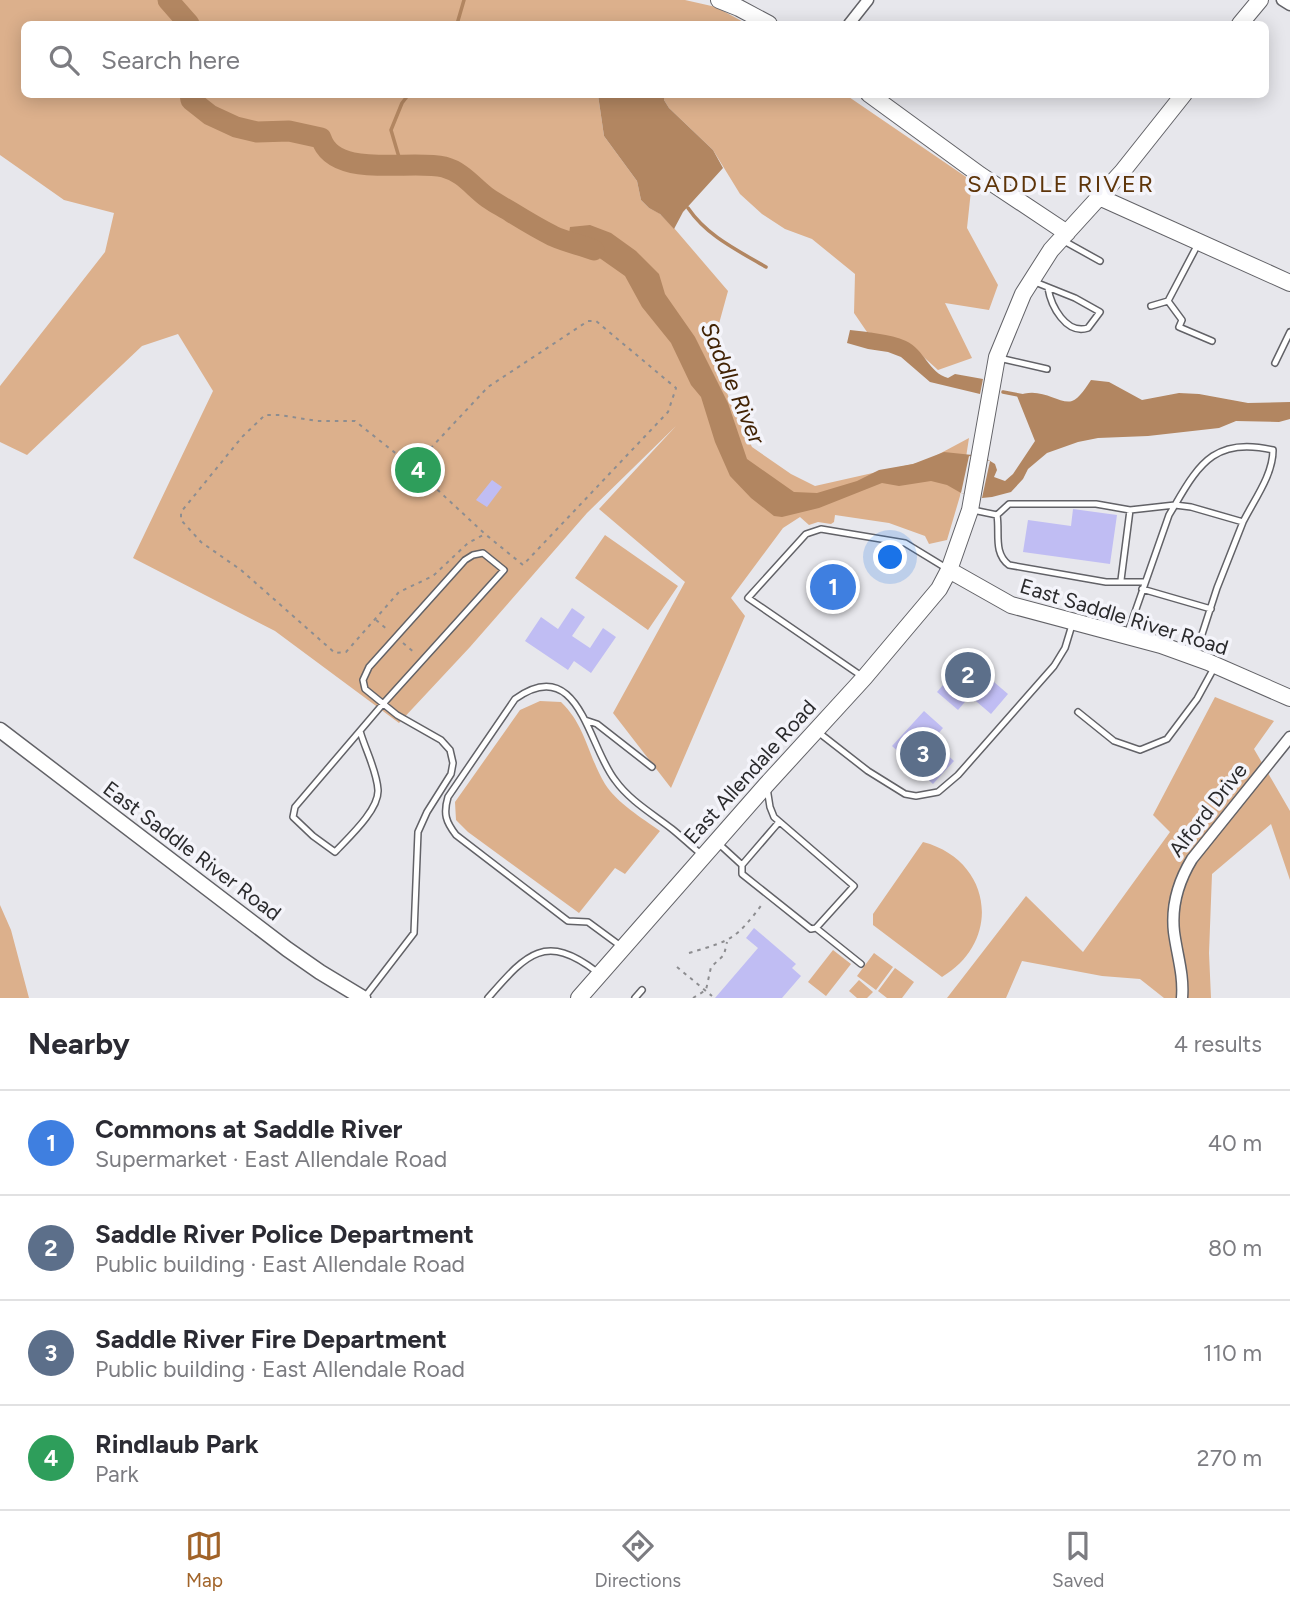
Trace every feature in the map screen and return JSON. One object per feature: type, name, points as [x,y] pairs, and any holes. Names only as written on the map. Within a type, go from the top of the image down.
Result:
[{"type":"main road","points":[[719,0],[763,21]]},
{"type":"main road","points":[[1242,21],[1260,0]]},
{"type":"main road","points":[[874,98],[1064,236]]},
{"type":"main road","points":[[997,357],[1008,326],[1030,280],[1181,98]]},
{"type":"main road","points":[[1099,197],[1290,283]]},
{"type":"main road","name":"East Allendale Road","points":[[579,998],[933,596],[949,570],[972,504],[997,357]]},
{"type":"main road","name":"East Saddle River Road","points":[[949,570],[1011,605],[1127,635],[1195,657],[1290,698]]},
{"type":"street","points":[[851,21],[867,0]]},
{"type":"street","points":[[1282,0],[1290,5]]},
{"type":"street","name":"East Saddle River Road","points":[[0,730],[284,947],[363,998]]},
{"type":"street","name":"Alford Drive","points":[[1182,998],[1182,968],[1173,920],[1177,890],[1183,874],[1192,859],[1290,737]]},
{"type":"lane","points":[[1064,236],[1100,261]]},
{"type":"lane","points":[[1151,306],[1168,301],[1200,242]]},
{"type":"lane","points":[[1030,280],[1075,298],[1100,312],[1088,328],[1072,327],[1053,306],[1048,288]]},
{"type":"lane","points":[[1168,301],[1182,320],[1179,327],[1212,341]]},
{"type":"lane","points":[[1275,363],[1290,331]]},
{"type":"lane","points":[[997,357],[1047,369]]},
{"type":"lane","points":[[1127,635],[1169,515],[1189,481],[1207,458],[1229,447],[1254,445],[1273,450],[1270,471],[1243,522],[1195,657]]},
{"type":"lane","points":[[972,504],[997,515]]},
{"type":"lane","points":[[1211,609],[1121,580],[1106,582],[1009,565],[1001,559],[998,551],[997,515],[1009,504],[1096,504],[1130,510],[1175,506],[1243,522]]},
{"type":"lane","points":[[1121,580],[1130,510]]},
{"type":"lane","points":[[863,678],[748,598],[806,534],[821,528],[905,543],[949,570]]},
{"type":"lane","points":[[360,731],[378,788],[377,799],[371,811],[335,852],[293,817],[295,807],[382,705],[504,570],[483,552],[466,560],[369,667],[363,680],[365,690],[382,705],[441,740],[450,750],[453,763],[451,774],[418,832],[414,933],[363,998]]},
{"type":"lane","points":[[815,730],[867,771],[905,794],[916,796],[938,792],[958,775],[1054,666],[1065,649],[1073,622]]},
{"type":"lane","points":[[1078,712],[1114,741],[1140,750],[1167,739],[1197,699],[1216,665]]},
{"type":"lane","points":[[623,948],[588,922],[568,921],[456,835],[446,822],[445,808],[448,797],[515,699],[530,688],[543,686],[559,689],[572,698],[585,719],[604,765],[616,782],[703,856]]},
{"type":"lane","points":[[585,719],[597,724],[652,767]]},
{"type":"lane","points":[[767,783],[771,811],[779,822],[854,886],[816,928]]},
{"type":"lane","points":[[779,822],[742,865],[742,874],[811,929],[816,928],[861,964]]},
{"type":"lane","points":[[716,841],[742,865]]},
{"type":"lane","points":[[488,998],[523,960],[540,951],[559,952],[586,964],[600,974]]},
{"type":"lane","points":[[635,998],[642,990]]},
{"type":"path","points":[[413,467],[488,387],[589,321],[596,321],[676,388],[668,412],[523,565],[485,534],[413,467],[355,421],[317,421],[265,415],[242,437],[181,512],[181,520],[201,542],[241,570],[335,653],[346,652],[400,592],[433,576],[468,543],[485,534]]},
{"type":"path","points":[[483,552],[485,534]]},
{"type":"path","points":[[689,953],[727,941],[741,932],[768,896]]},
{"type":"path","points":[[693,998],[706,990],[711,967],[723,955],[727,941]]},
{"type":"path","points":[[677,967],[712,996]]},
{"type":"shaded area","points":[[0,0],[685,0],[716,7],[742,21],[21,21],[21,98],[598,98],[604,136],[637,181],[641,200],[674,228],[728,291],[712,349],[732,407],[752,447],[791,474],[815,486],[926,461],[969,438],[960,496],[947,540],[929,544],[925,536],[889,523],[835,515],[831,524],[818,522],[809,525],[800,517],[783,528],[731,598],[745,616],[671,788],[613,713],[685,582],[599,509],[676,426],[587,513],[470,647],[399,723],[275,631],[133,558],[213,391],[178,334],[142,346],[27,455],[0,442],[0,386],[105,252],[114,213],[64,200],[0,155]]},
{"type":"shaded area","points":[[598,98],[664,98],[669,108],[713,150],[723,168],[683,212],[674,229],[641,200],[637,181],[604,136]]},
{"type":"shaded area","points":[[850,98],[972,181],[967,228],[998,285],[989,310],[945,303],[972,358],[938,370],[907,342],[867,332],[854,313],[855,274],[812,239],[785,229],[762,214],[740,194],[713,150],[664,100]]},
{"type":"shaded area","points":[[590,225],[611,233],[636,251],[659,274],[665,294],[695,337],[728,403],[747,459],[794,492],[817,493],[857,481],[879,470],[913,464],[944,452],[982,456],[995,464],[997,470],[994,477],[1005,481],[1013,474],[1035,441],[1017,396],[1034,393],[1072,401],[1091,380],[1109,382],[1142,400],[1179,393],[1248,403],[1290,402],[1290,419],[1279,422],[1236,421],[1219,428],[1078,442],[1047,453],[1028,469],[1011,492],[992,497],[982,498],[961,493],[947,485],[931,481],[899,486],[882,483],[819,508],[782,517],[774,516],[751,498],[730,476],[715,442],[701,397],[691,385],[671,343],[642,307],[625,276],[598,257],[567,246],[570,227]]},
{"type":"shaded area","points":[[850,330],[906,341],[941,375],[948,378],[955,374],[983,379],[980,394],[930,382],[901,357],[847,343]]},
{"type":"shaded area","points":[[605,535],[678,586],[648,630],[575,578]]},
{"type":"shaded area","points":[[1215,697],[1274,721],[1254,749],[1290,811],[1290,880],[1271,824],[1212,874],[1209,953],[1211,998],[1164,998],[1140,979],[1102,976],[1022,961],[1006,998],[947,998],[1026,896],[1083,952],[1170,832],[1153,815]]},
{"type":"shaded area","points":[[540,701],[561,702],[576,721],[610,791],[630,810],[660,831],[625,874],[615,868],[579,913],[468,832],[456,820],[455,802],[520,710]]},
{"type":"shaded area","points":[[923,842],[946,851],[964,866],[975,883],[981,903],[981,923],[974,943],[962,962],[942,977],[873,925],[873,914]]},
{"type":"shaded area","points":[[0,905],[11,930],[29,998],[0,998]]},
{"type":"shaded area","points":[[833,950],[851,964],[826,996],[808,982]]},
{"type":"shaded area","points":[[874,953],[893,967],[876,990],[857,976]]},
{"type":"shaded area","points":[[895,968],[914,982],[902,998],[887,998],[878,991]]},
{"type":"shaded area","points":[[859,980],[873,992],[867,998],[857,998],[849,991]]},
{"type":"pier","points":[[969,456],[990,461],[982,498],[961,493]]},
{"type":"building","points":[[492,480],[502,487],[487,507],[476,500]]},
{"type":"building","points":[[1073,509],[1117,515],[1110,564],[1023,552],[1028,520],[1071,526]]},
{"type":"building","points":[[572,608],[585,617],[572,636],[590,648],[603,628],[616,637],[591,673],[574,661],[568,670],[525,641],[541,617],[558,629]]},
{"type":"building","points":[[966,658],[1008,694],[991,714],[970,696],[958,710],[937,692]]},
{"type":"building","points":[[924,711],[943,728],[932,741],[954,761],[933,784],[892,746]]},
{"type":"building","points":[[754,928],[796,964],[792,968],[801,976],[782,998],[715,998],[758,948],[746,938]]},
{"type":"waterway","name":"Saddle River","points":[[168,0],[186,21]]},
{"type":"waterway","points":[[458,21],[464,0]]},
{"type":"waterway","name":"Saddle River","points":[[191,98],[210,115],[236,127],[257,132],[289,131],[321,138],[329,151],[341,159],[357,164],[429,165],[451,169],[491,200],[537,227],[558,238],[594,250]]},
{"type":"waterway","points":[[401,164],[391,130],[406,98]]},
{"type":"waterway","points":[[688,208],[713,234],[766,267]]},
{"type":"waterway","points":[[1003,392],[1024,396]]},
{"type":"place","name":"Rindlaub Park","points":[[418,470]]},
{"type":"place","name":"Commons at Saddle River","points":[[833,587]]},
{"type":"place","name":"Saddle River Police Department","points":[[968,675]]},
{"type":"place","name":"Saddle River Fire Department","points":[[923,754]]},
{"type":"district","name":"SADDLE RIVER","points":[[1061,184]]}]
